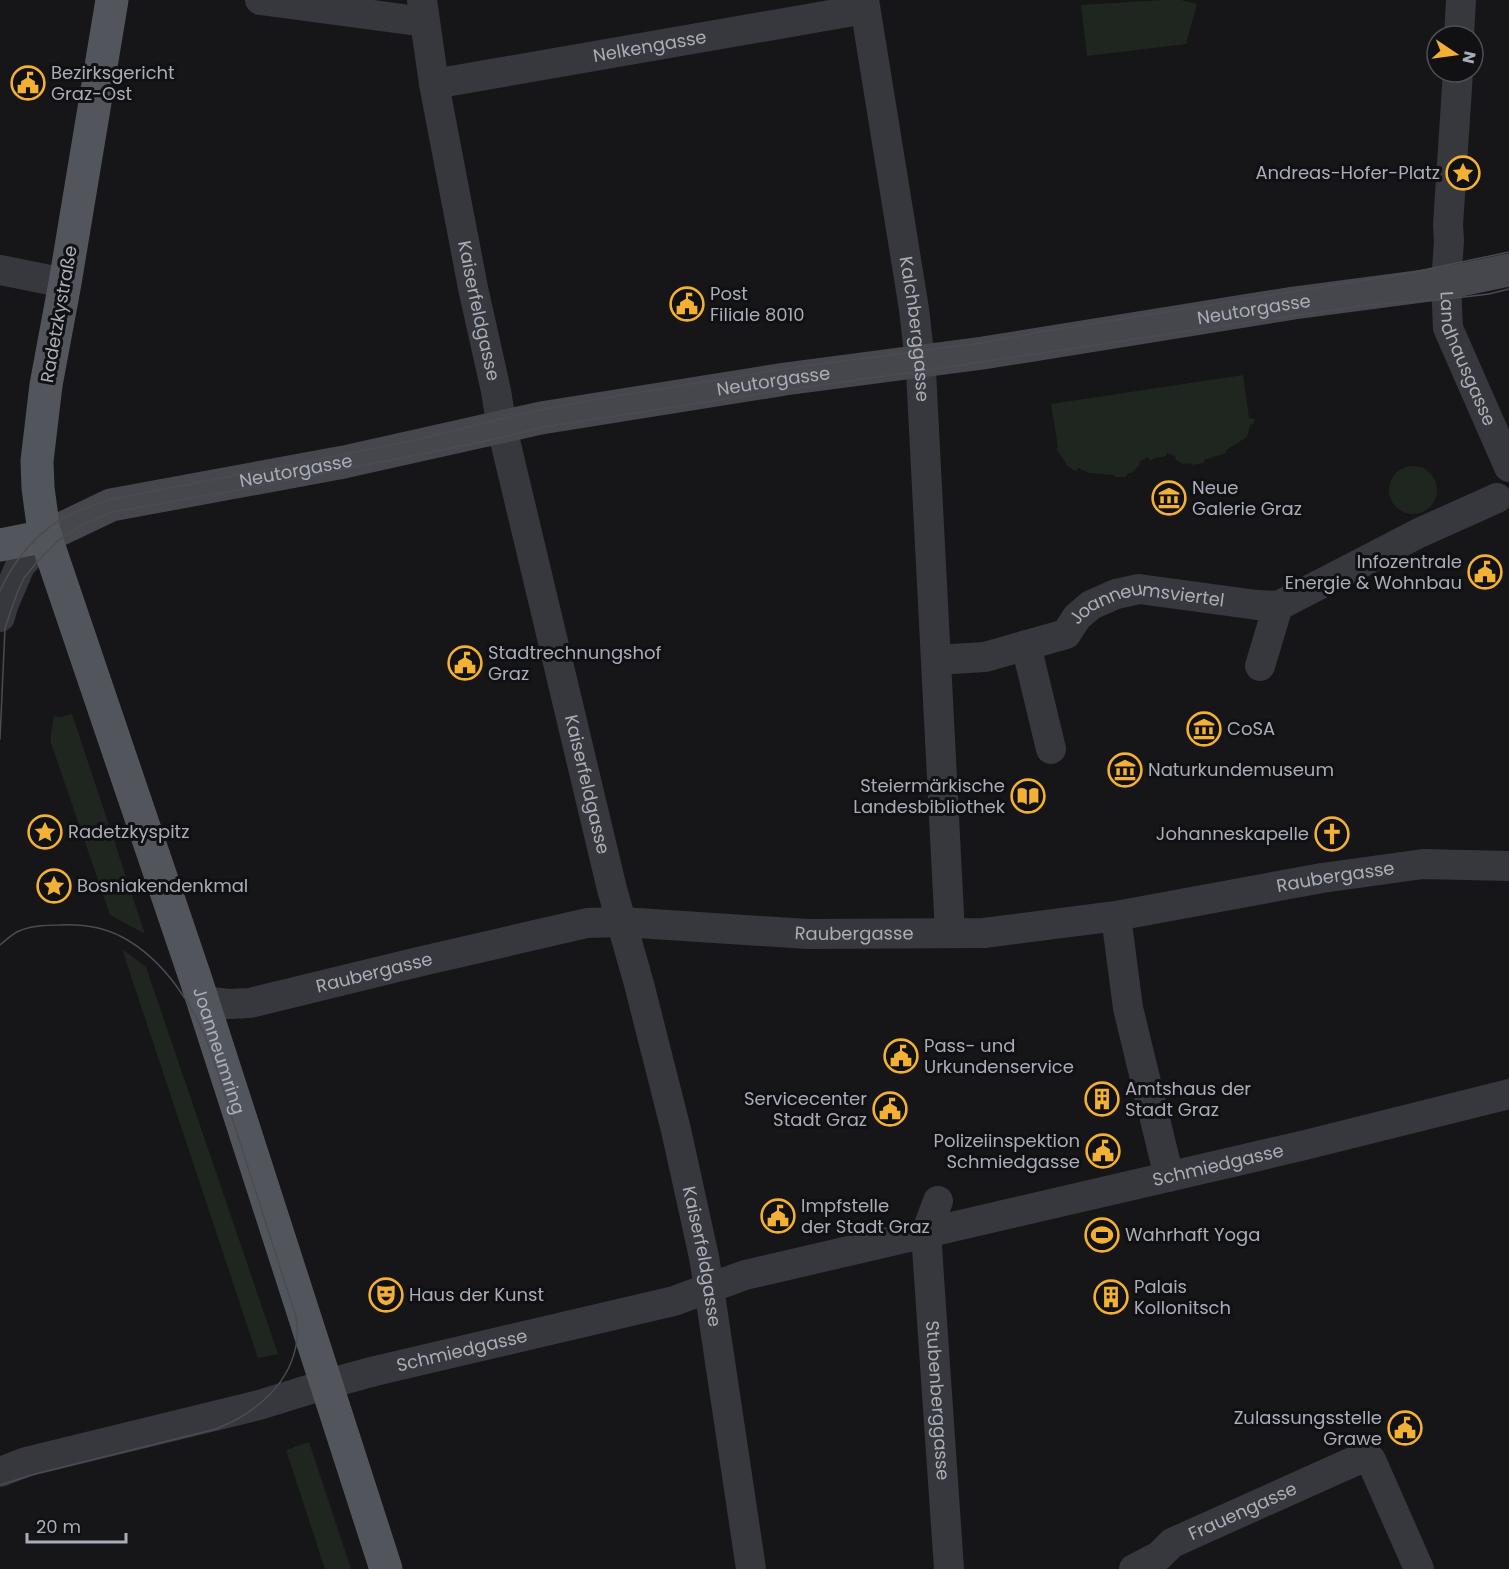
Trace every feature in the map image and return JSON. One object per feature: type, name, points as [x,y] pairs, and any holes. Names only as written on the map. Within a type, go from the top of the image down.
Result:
[{"type":"main road","name":"Radetzkystraße","points":[[46,536],[38,488],[37,460],[46,385],[112,0]]},
{"type":"main road","points":[[0,544],[46,536]]},
{"type":"main road","name":"Joanneumring","points":[[46,536],[202,1001],[386,1569]]},
{"type":"street","points":[[260,0],[424,11]]},
{"type":"street","points":[[1460,24],[1461,0]]},
{"type":"street","name":"Nelkengasse","points":[[434,84],[864,5]]},
{"type":"street","name":"Kalchberggasse","points":[[864,5],[914,309],[920,362],[950,933]]},
{"type":"street","name":"Kaiserfeldgasse","points":[[424,11],[434,84],[502,428],[596,822],[676,1130],[704,1257],[751,1569]]},
{"type":"street","points":[[1446,282],[1457,84]]},
{"type":"street","points":[[0,270],[65,283]]},
{"type":"street","name":"Neutorgasse","points":[[46,536],[111,505],[344,462],[541,418],[705,391],[1054,342],[1294,303],[1446,282],[1509,270]]},
{"type":"street","name":"Landhausgasse","points":[[1446,282],[1448,328],[1509,467]]},
{"type":"street","points":[[1260,666],[1278,606],[1419,533],[1497,498]]},
{"type":"street","points":[[0,617],[20,566],[46,536]]},
{"type":"street","name":"Joanneumsviertel","points":[[936,660],[985,656],[1066,634],[1077,617],[1091,605],[1116,594],[1139,589],[1278,606]]},
{"type":"street","points":[[1026,645],[1051,749]]},
{"type":"street","name":"Raubergasse","points":[[202,1001],[229,1004],[250,1003],[587,923],[621,922],[808,934],[984,933],[1116,916],[1322,878],[1424,864],[1509,866]]},
{"type":"street","points":[[1116,916],[1128,1008],[1169,1177]]},
{"type":"street","name":"Schmiedgasse","points":[[13,1467],[259,1405],[375,1371],[674,1301],[745,1275],[1169,1177],[1509,1094]]},
{"type":"street","points":[[926,1233],[938,1201]]},
{"type":"street","name":"Stubenberggasse","points":[[926,1233],[949,1569]]},
{"type":"street","name":"Frauengasse","points":[[1141,1568],[1159,1556],[1172,1543],[1357,1460],[1371,1460],[1419,1569]]},
{"type":"shaded area","points":[[1181,0],[1197,4],[1186,44],[1087,56],[1081,5]]},
{"type":"shaded area","points":[[1243,375],[1249,418],[1255,419],[1253,424],[1250,425],[1247,437],[1226,450],[1226,453],[1204,460],[1204,463],[1183,464],[1175,459],[1176,457],[1167,453],[1166,456],[1150,461],[1148,457],[1139,462],[1140,464],[1126,477],[1115,477],[1114,475],[1089,473],[1078,468],[1076,471],[1066,465],[1056,449],[1058,447],[1051,404]]},
{"type":"shaded area","points":[[1413,466],[1430,473],[1437,490],[1430,507],[1413,514],[1396,507],[1389,490],[1396,473]]},
{"type":"shaded area","points":[[72,714],[145,934],[110,915],[50,740],[54,716]]},
{"type":"shaded area","points":[[122,949],[146,967],[278,1354],[258,1358]]},
{"type":"shaded area","points":[[309,1442],[351,1569],[325,1569],[286,1450]]},
{"type":"tram line","points":[[0,591],[13,567],[39,536],[61,519],[109,500],[411,441],[539,410],[611,397],[796,367],[982,343],[1409,273],[1509,252]]},
{"type":"tram line","points":[[0,739],[5,628],[24,578],[60,539],[82,525],[112,512],[417,455],[543,427],[1263,320],[1369,305],[1489,294],[1509,289]]},
{"type":"tram line","points":[[0,945],[16,932],[33,927],[68,925],[100,929],[122,937],[137,946],[152,958],[177,986],[197,1019],[211,1052],[296,1317],[297,1334],[293,1356],[279,1383],[269,1395],[245,1415],[216,1429],[35,1474],[0,1485]]},
{"type":"place","name":"Bezirksgericht Graz-Ost","points":[[28,83]]},
{"type":"place","name":"Andreas-Hofer-Platz","points":[[1463,173]]},
{"type":"place","name":"Post Filiale 8010","points":[[687,304]]},
{"type":"place","name":"Neue Galerie Graz","points":[[1169,498]]},
{"type":"place","name":"Infozentrale Energie & Wohnbau","points":[[1485,572]]},
{"type":"place","name":"Stadtrechnungshof Graz","points":[[465,663]]},
{"type":"place","name":"CoSA","points":[[1204,729]]},
{"type":"place","name":"Naturkundemuseum","points":[[1125,770]]},
{"type":"place","name":"Steiermärkische Landesbibliothek","points":[[1028,796]]},
{"type":"place","name":"Radetzkyspitz","points":[[45,832]]},
{"type":"place","name":"Johanneskapelle","points":[[1332,834]]},
{"type":"place","name":"Bosniakendenkmal","points":[[54,886]]},
{"type":"place","name":"Pass- und Urkundenservice","points":[[901,1056]]},
{"type":"place","name":"Amtshaus der Stadt Graz","points":[[1102,1099]]},
{"type":"place","name":"Servicecenter Stadt Graz","points":[[890,1109]]},
{"type":"place","name":"Polizeiinspektion Schmiedgasse","points":[[1103,1151]]},
{"type":"place","name":"Impfstelle der Stadt Graz","points":[[778,1216]]},
{"type":"place","name":"Wahrhaft Yoga","points":[[1102,1235]]},
{"type":"place","name":"Haus der Kunst","points":[[386,1295]]},
{"type":"place","name":"Palais Kollonitsch","points":[[1111,1297]]},
{"type":"place","name":"Zulassungsstelle Grawe","points":[[1405,1428]]}]
